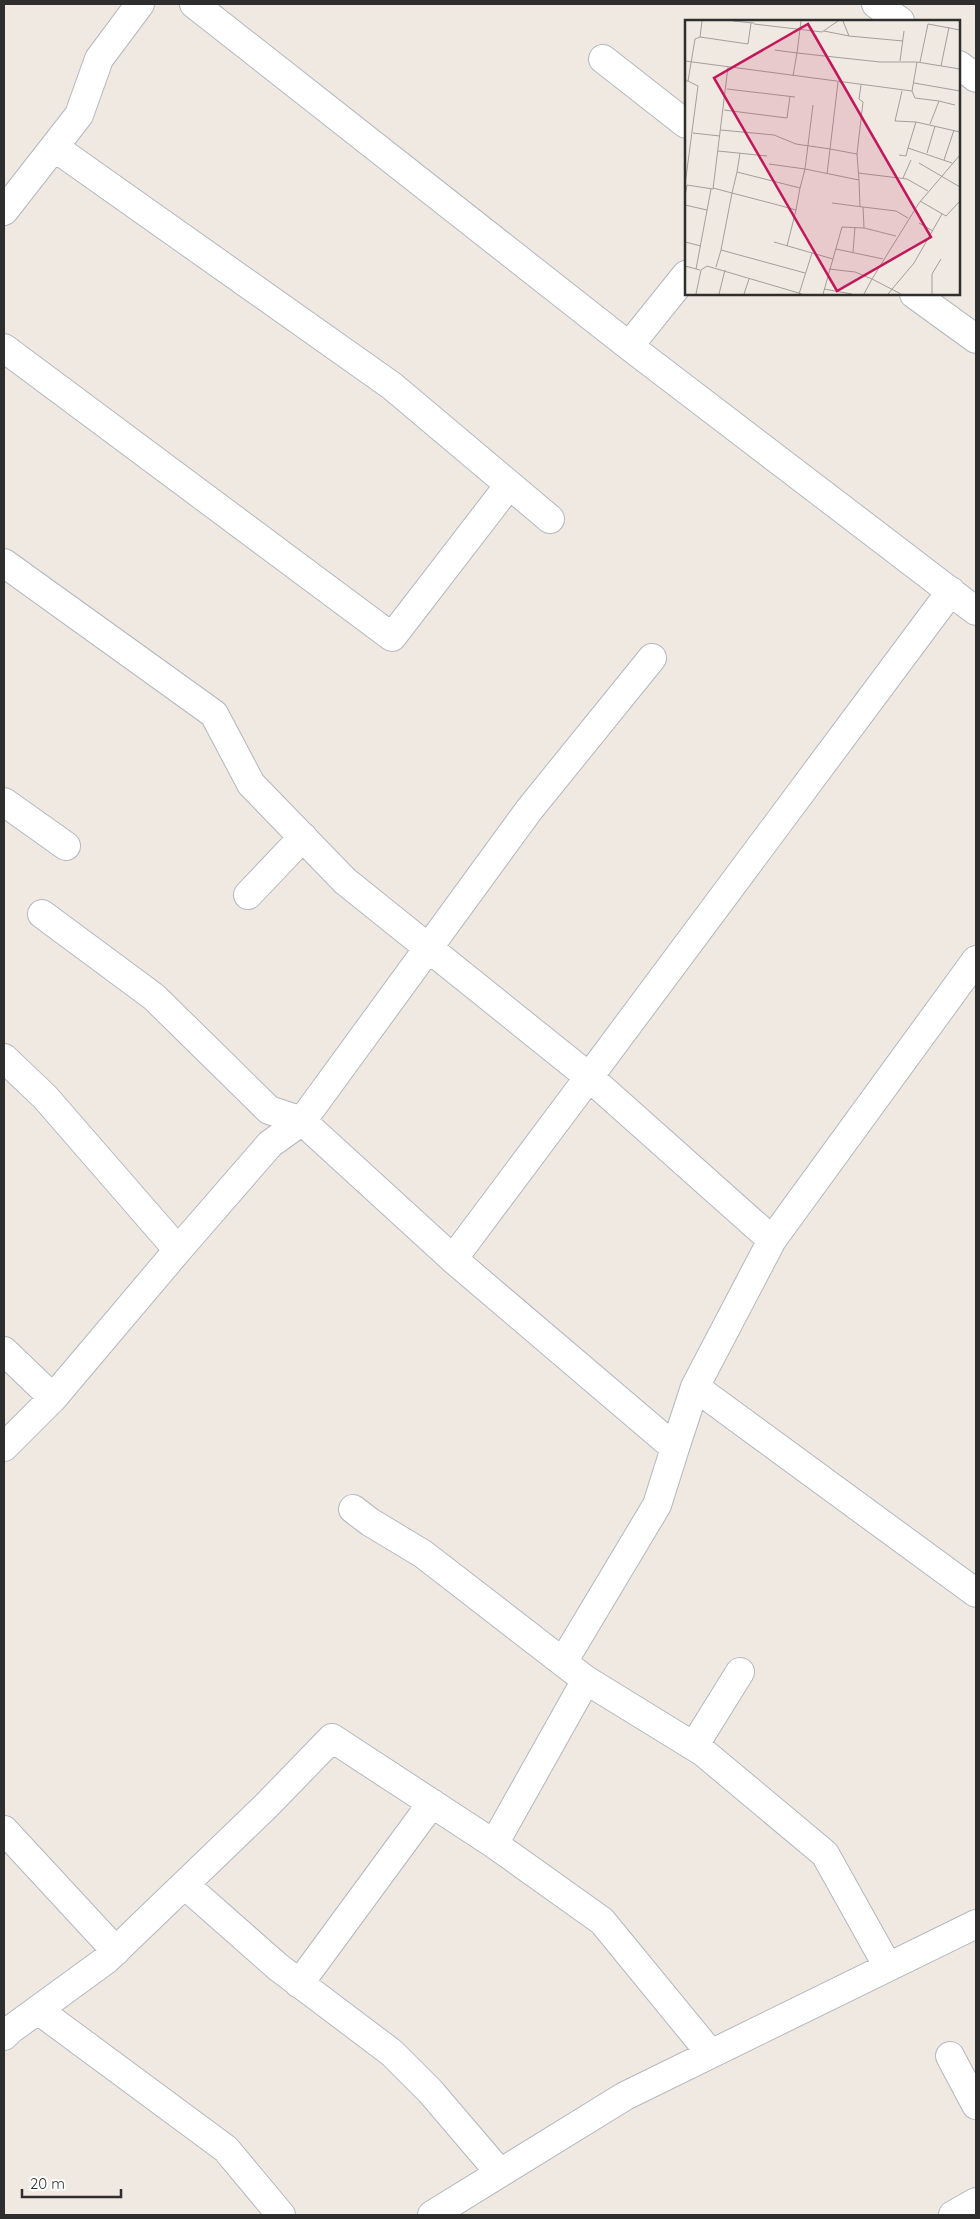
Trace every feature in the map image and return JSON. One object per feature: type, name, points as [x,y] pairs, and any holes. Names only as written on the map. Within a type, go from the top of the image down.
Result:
[{"type":"street","points":[[4,211],[79,115],[99,59],[140,4]]},
{"type":"street","points":[[194,4],[629,346],[976,611]]},
{"type":"street","points":[[603,59],[685,123]]},
{"type":"street","points":[[960,66],[976,78]]},
{"type":"street","points":[[54,147],[392,386],[550,519]]},
{"type":"street","points":[[629,346],[685,276]]},
{"type":"street","points":[[915,295],[976,339]]},
{"type":"street","points":[[4,348],[392,637],[508,485]]},
{"type":"street","points":[[4,563],[214,714],[251,784],[345,880],[428,950],[589,1077],[772,1240]]},
{"type":"street","points":[[454,1259],[951,591]]},
{"type":"street","points":[[4,1447],[53,1398],[270,1144],[302,1121],[529,810],[652,658]]},
{"type":"street","points":[[4,802],[66,846]]},
{"type":"street","points":[[248,895],[303,837]]},
{"type":"street","points":[[42,914],[154,997],[269,1110],[302,1121],[454,1259],[675,1448]]},
{"type":"street","points":[[563,1662],[657,1505],[695,1387],[772,1240],[976,960]]},
{"type":"street","points":[[4,1058],[45,1098],[178,1250]]},
{"type":"street","points":[[4,1351],[53,1398]]},
{"type":"street","points":[[695,1387],[976,1592]]},
{"type":"street","points":[[353,1508],[370,1522],[423,1554],[586,1680],[703,1752],[825,1854],[888,1967]]},
{"type":"street","points":[[694,1746],[740,1672]]},
{"type":"street","points":[[494,1844],[586,1680]]},
{"type":"street","points":[[4,2036],[116,1951],[266,1806],[332,1738],[494,1844],[602,1921],[711,2054]]},
{"type":"street","points":[[300,1984],[432,1803]]},
{"type":"street","points":[[4,1830],[116,1951]]},
{"type":"street","points":[[185,1885],[278,1967],[392,2053],[430,2091],[500,2173]]},
{"type":"street","points":[[432,2215],[626,2096],[976,1924]]},
{"type":"street","points":[[38,2010],[226,2149],[281,2215]]},
{"type":"street","points":[[950,2056],[976,2105]]},
{"type":"street","points":[[952,2215],[976,2202]]}]
